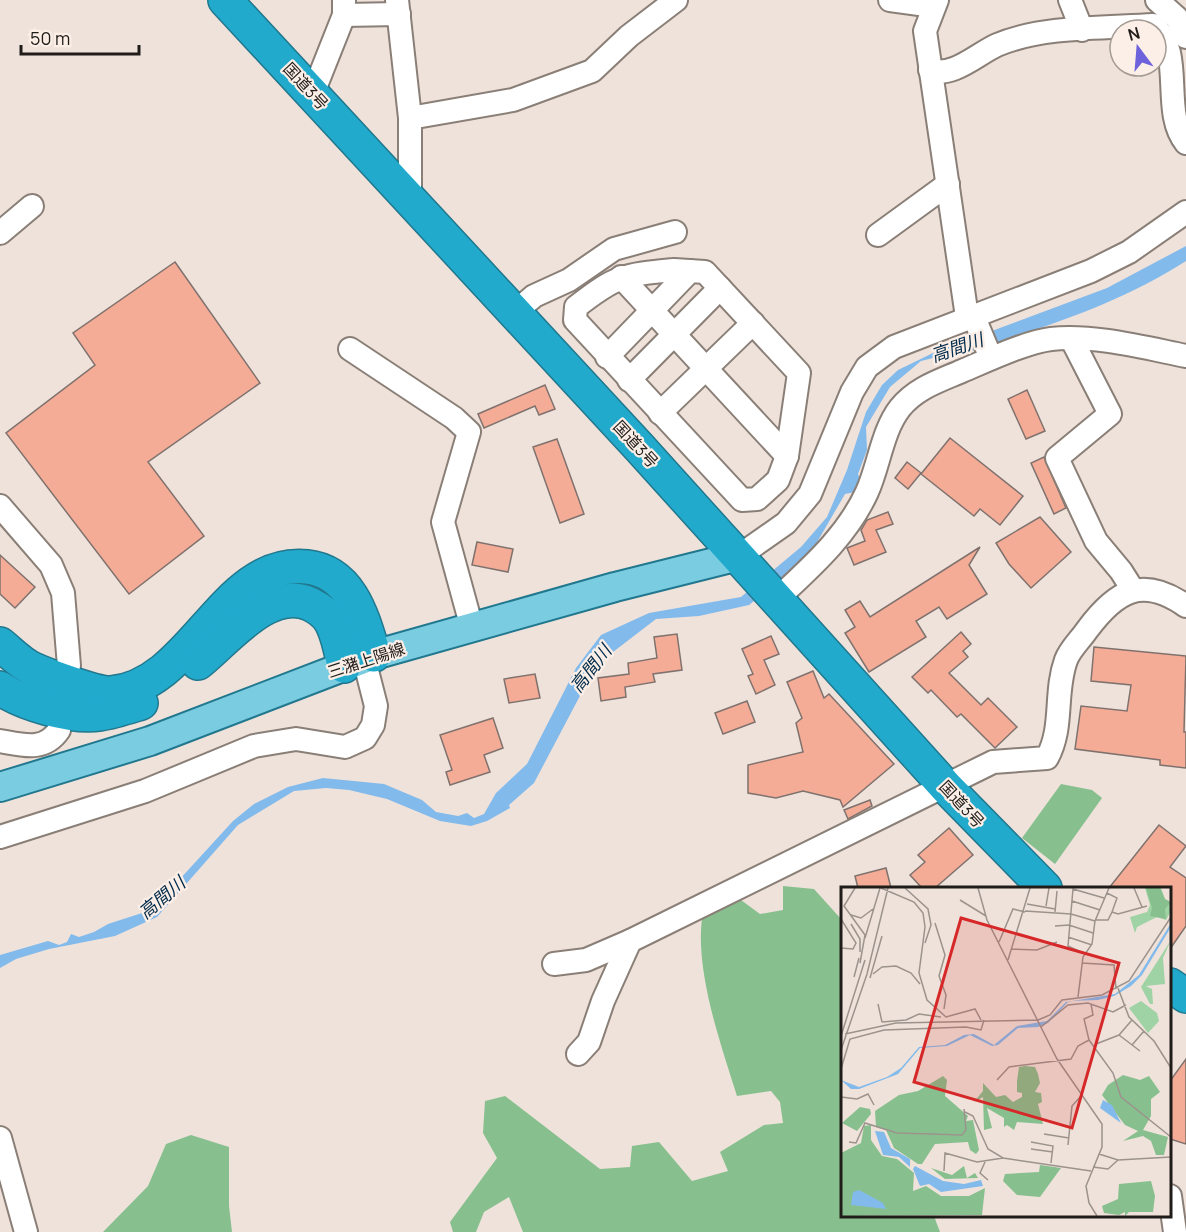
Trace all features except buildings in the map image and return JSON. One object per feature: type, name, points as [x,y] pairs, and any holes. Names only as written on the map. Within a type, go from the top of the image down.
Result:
[{"type":"highway","name":"国道3号","points":[[225,0],[410,197],[946,787],[1044,887]]},
{"type":"highway","points":[[0,644],[31,669],[110,694],[140,685],[170,665],[243,589],[266,573],[293,566],[315,568],[340,582],[356,600],[361,660]]},
{"type":"highway","points":[[0,688],[12,696],[56,711],[99,714],[140,703],[165,690],[261,610],[283,601],[301,600],[320,609],[361,660]]},
{"type":"main road","name":"三潴上陽線","points":[[0,787],[150,741],[361,660],[472,628],[760,580]]},
{"type":"street","points":[[410,118],[513,100],[592,71],[629,36],[676,0]]},
{"type":"street","points":[[890,0],[936,3],[925,31],[930,70],[972,319],[990,355]]},
{"type":"street","points":[[1070,0],[1082,30]]},
{"type":"street","points":[[1157,0],[1177,18],[1186,38]]},
{"type":"street","points":[[313,93],[344,8],[400,5],[410,118],[410,197]]},
{"type":"street","points":[[930,70],[939,73],[950,71],[997,45],[1023,36],[1153,25],[1164,32],[1173,51],[1181,98],[1179,135],[1186,143]]},
{"type":"street","points":[[878,235],[948,184]]},
{"type":"street","points":[[0,233],[32,206]]},
{"type":"street","points":[[760,580],[786,524],[810,494],[852,392],[867,367],[894,347],[972,319],[1091,271],[1129,252],[1186,212]]},
{"type":"street","points":[[514,313],[534,296],[569,280],[614,249],[675,232]]},
{"type":"street","points":[[674,270],[690,271],[705,272],[799,373],[787,456],[778,480],[757,500],[742,500],[575,320],[576,307],[621,277],[674,270]]},
{"type":"street","points":[[607,357],[690,271]]},
{"type":"street","points":[[621,277],[787,456]]},
{"type":"street","points":[[569,280],[587,298]]},
{"type":"street","points":[[629,380],[657,363],[675,333],[703,316],[720,288]]},
{"type":"street","points":[[660,413],[753,323]]},
{"type":"street","points":[[760,580],[834,544],[852,520],[867,492],[899,409],[915,392],[990,355],[1051,339],[1117,342],[1186,356]]},
{"type":"street","points":[[1072,340],[1110,414],[1057,458],[1096,541],[1121,571],[1133,590]]},
{"type":"street","points":[[350,349],[454,418],[469,432],[443,522],[472,628]]},
{"type":"street","points":[[0,506],[51,564],[63,593],[69,666]]},
{"type":"street","points":[[554,964],[586,960],[630,941],[993,762],[1047,758],[1055,743],[1059,726],[1059,688],[1067,658],[1103,608],[1121,594],[1133,590],[1162,591],[1186,605]]},
{"type":"street","points":[[0,837],[145,791],[254,746],[296,739],[345,747],[365,738],[373,725],[376,706],[361,660]]},
{"type":"street","points":[[0,741],[32,747],[52,740],[59,730]]},
{"type":"street","points":[[578,1054],[589,1042],[603,1000],[630,941]]},
{"type":"street","points":[[0,1138],[26,1232]]},
{"type":"street","points":[[1171,1205],[1174,1232]]},
{"type":"green space","points":[[1061,784],[1092,790],[1102,798],[1055,864],[1022,838]]},
{"type":"green space","points":[[783,886],[814,889],[841,919],[841,1217],[934,1217],[940,1232],[523,1232],[509,1197],[484,1212],[476,1232],[453,1232],[450,1222],[497,1158],[483,1133],[485,1101],[505,1096],[600,1169],[630,1167],[632,1146],[659,1142],[692,1181],[728,1171],[720,1152],[764,1125],[783,1123],[780,1102],[771,1091],[737,1096],[711,1008],[702,961],[701,939],[702,918],[741,900],[760,914],[783,910]]},
{"type":"green space","points":[[191,1135],[229,1147],[229,1206],[232,1232],[103,1232],[148,1186],[166,1144]]},
{"type":"water","name":"高間川","points":[[1186,246],[1186,261],[1097,307],[941,361],[933,358],[921,361],[890,387],[866,427],[867,450],[858,474],[860,479],[855,492],[845,494],[816,544],[815,552],[749,605],[699,616],[656,619],[613,652],[592,673],[534,783],[509,805],[510,808],[487,821],[471,826],[440,821],[387,799],[349,790],[326,788],[294,791],[238,825],[157,917],[115,936],[49,949],[16,959],[0,968],[0,955],[48,941],[59,945],[67,942],[71,934],[79,937],[108,924],[142,913],[168,892],[233,821],[254,804],[288,787],[323,778],[384,784],[422,800],[436,812],[458,816],[467,813],[474,818],[484,814],[496,793],[527,764],[576,668],[601,635],[649,613],[741,597],[801,547],[827,517],[847,470],[866,412],[882,385],[898,370],[933,353],[1107,288]]}]
